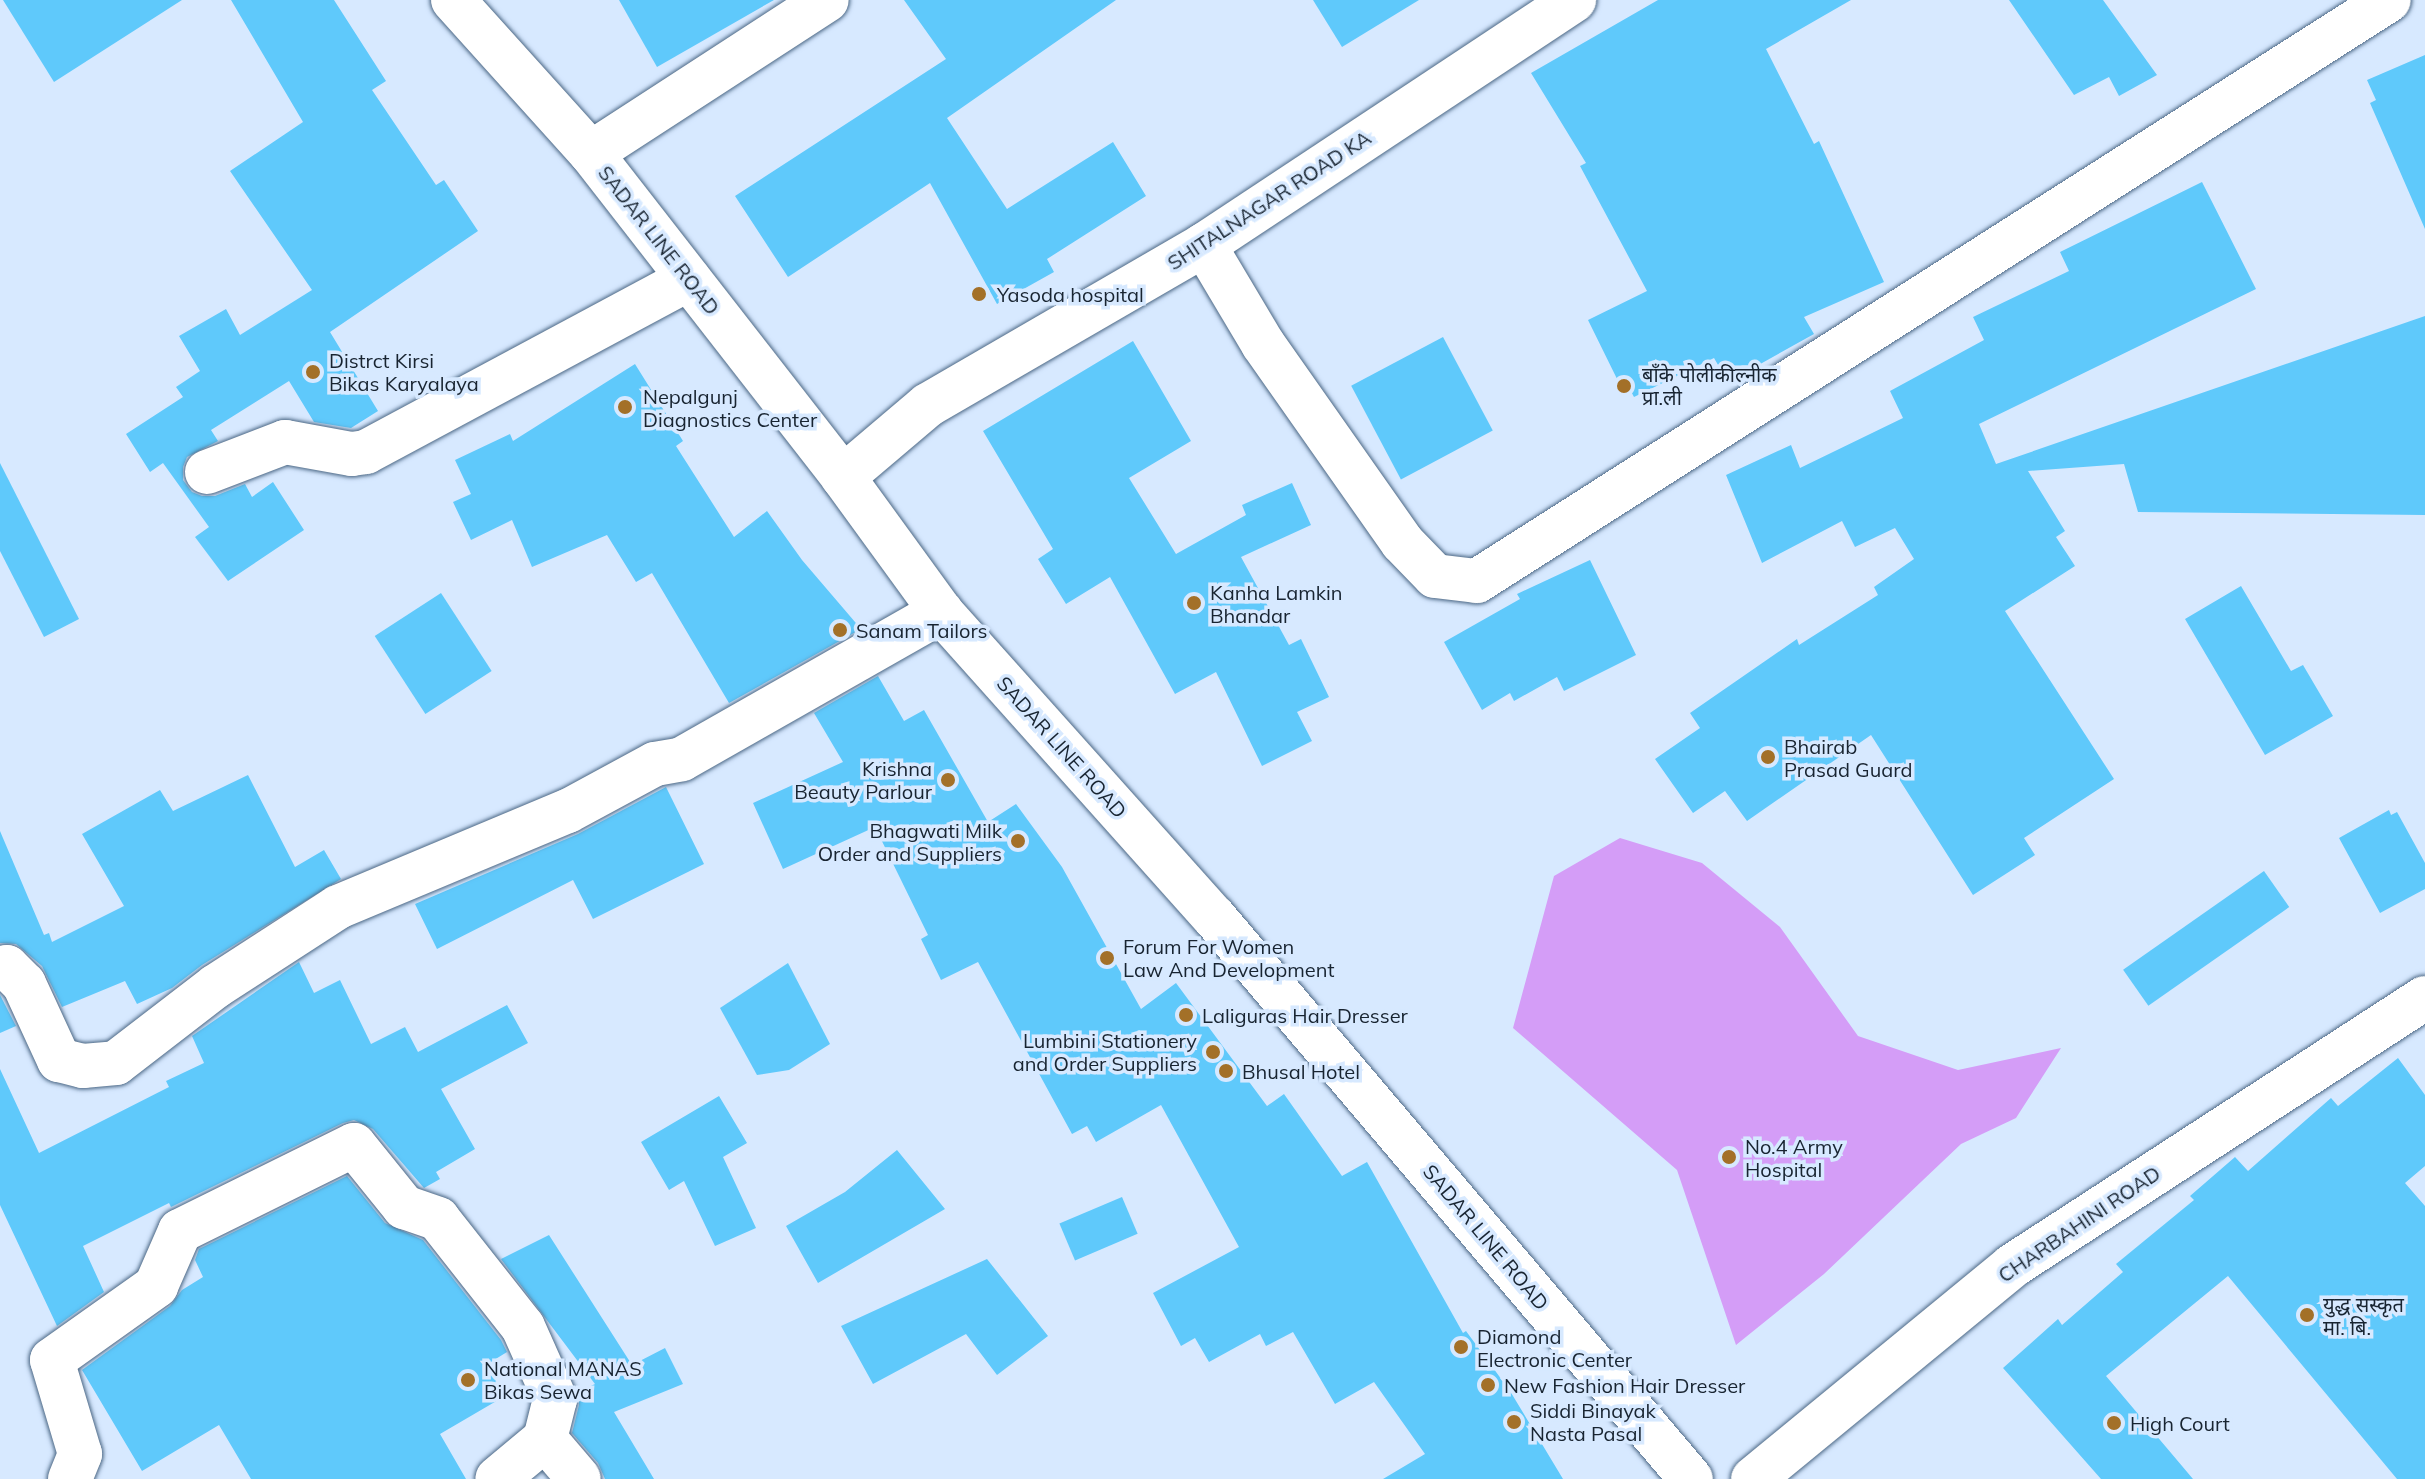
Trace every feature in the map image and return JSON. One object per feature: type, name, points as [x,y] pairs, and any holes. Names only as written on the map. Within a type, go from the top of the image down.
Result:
[{"type":"street","name":"SADAR LINE ROAD","points":[[453,0],[591,153],[843,477],[941,612],[1214,917],[1691,1479]]},
{"type":"street","points":[[591,153],[827,0]]},
{"type":"street","name":"SHITALNAGAR ROAD KA","points":[[843,477],[928,405],[1204,245],[1574,0]]},
{"type":"street","points":[[1204,245],[1263,344],[1402,542],[1435,576],[1477,581],[2389,0]]},
{"type":"street","points":[[207,472],[285,442],[352,454],[366,452],[689,279]]},
{"type":"street","points":[[0,968],[7,967],[24,984],[59,1060],[83,1066],[116,1063],[216,986],[338,907],[568,811],[655,764],[682,759],[941,612]]},
{"type":"street","name":"CHARBAHINI ROAD","points":[[1753,1479],[2012,1266],[2425,998]]},
{"type":"street","points":[[70,1479],[80,1454],[52,1360],[156,1286],[180,1231],[354,1145],[404,1207],[438,1219],[523,1327],[555,1399],[545,1439],[497,1479]]},
{"type":"street","points":[[545,1439],[579,1479]]},
{"type":"shaded area","points":[[1620,838],[1702,863],[1780,927],[1858,1036],[1958,1070],[2061,1048],[2016,1118],[1961,1144],[1824,1274],[1736,1345],[1677,1170],[1513,1028],[1554,876]]},
{"type":"building","points":[[3,0],[182,0],[54,82]]},
{"type":"building","points":[[231,0],[334,0],[386,81],[372,90],[436,185],[444,180],[478,231],[330,332],[378,411],[351,428],[314,422],[289,381],[211,430],[218,441],[187,457],[183,480],[192,492],[215,496],[245,484],[252,497],[273,482],[304,530],[228,581],[195,537],[209,527],[163,463],[150,472],[126,434],[183,397],[176,387],[200,371],[179,336],[226,309],[240,335],[312,290],[230,171],[303,122]]},
{"type":"building","points":[[619,0],[774,0],[657,67]]},
{"type":"building","points":[[904,0],[1116,0],[947,118],[1007,209],[1113,142],[1146,196],[1047,259],[1054,272],[997,304],[930,183],[788,277],[735,196],[946,59]]},
{"type":"building","points":[[1313,0],[1419,0],[1342,47]]},
{"type":"building","points":[[1658,0],[1851,0],[1766,49],[1814,144],[1819,141],[1884,282],[1804,317],[1814,334],[1728,382],[1714,358],[1634,397],[1627,384],[1621,387],[1588,320],[1647,291],[1580,166],[1586,163],[1531,73]]},
{"type":"building","points":[[2009,0],[2103,0],[2157,75],[2119,96],[2109,77],[2074,95]]},
{"type":"building","points":[[2425,55],[2425,229],[2370,103],[2376,100],[2367,80]]},
{"type":"building","points":[[2202,182],[2256,289],[1979,424],[1996,464],[2425,316],[2425,515],[2138,512],[2124,464],[2028,471],[2065,531],[2056,537],[2075,566],[2005,611],[2114,779],[2024,838],[2035,855],[1973,895],[1871,735],[1747,821],[1725,791],[1693,813],[1655,759],[1700,728],[1690,713],[1797,639],[1799,645],[1878,595],[1874,587],[1914,559],[1895,528],[1855,547],[1842,521],[1762,563],[1726,475],[1791,445],[1800,468],[1903,418],[1890,391],[1984,340],[1973,317],[2069,271],[2060,252]]},
{"type":"building","points":[[1443,337],[1493,431],[1401,479],[1351,386]]},
{"type":"building","points":[[1133,341],[1191,441],[1129,478],[1176,554],[1246,515],[1242,505],[1292,483],[1311,525],[1241,557],[1289,645],[1301,639],[1329,697],[1297,712],[1312,741],[1262,766],[1216,672],[1175,694],[1110,577],[1066,604],[1038,559],[1053,549],[983,431]]},
{"type":"building","points":[[635,364],[683,441],[676,446],[734,537],[767,511],[802,560],[861,629],[729,703],[652,573],[636,582],[607,535],[532,567],[512,520],[471,540],[453,502],[471,494],[455,460],[510,434],[513,441]]},
{"type":"building","points":[[0,463],[79,619],[44,637],[0,551]]},
{"type":"building","points":[[1590,560],[1636,655],[1564,691],[1557,677],[1514,701],[1510,693],[1482,710],[1444,642],[1520,599],[1517,594]]},
{"type":"building","points":[[2241,586],[2291,671],[2303,665],[2333,716],[2265,755],[2185,619]]},
{"type":"building","points":[[441,593],[492,671],[425,714],[375,636]]},
{"type":"building","points":[[878,676],[904,721],[924,710],[988,822],[1016,804],[1062,867],[1141,1009],[1176,983],[1267,1106],[1284,1094],[1342,1176],[1367,1162],[1463,1333],[1466,1331],[1510,1391],[1563,1479],[1383,1479],[1425,1454],[1374,1382],[1335,1404],[1293,1332],[1266,1346],[1260,1334],[1209,1362],[1195,1338],[1181,1346],[1153,1293],[1239,1247],[1161,1105],[1096,1142],[1087,1126],[1072,1134],[978,962],[941,980],[921,939],[928,935],[875,827],[783,869],[753,803],[843,762],[814,713]]},
{"type":"building","points":[[248,775],[295,867],[324,850],[341,879],[202,965],[172,988],[137,1004],[125,981],[62,1007],[42,966],[16,944],[0,943],[0,831],[44,935],[49,933],[52,942],[124,906],[82,834],[160,790],[173,811]]},
{"type":"building","points":[[666,787],[704,864],[593,919],[573,880],[437,949],[415,904],[578,834]]},
{"type":"building","points":[[2389,810],[2391,815],[2397,812],[2425,863],[2425,889],[2380,913],[2339,838]]},
{"type":"building","points":[[2264,871],[2289,907],[2148,1006],[2123,970]]},
{"type":"building","points":[[299,962],[314,993],[340,980],[371,1044],[405,1027],[418,1052],[507,1005],[528,1043],[441,1089],[475,1149],[436,1172],[440,1179],[424,1188],[373,1129],[354,1120],[343,1123],[83,1246],[104,1292],[57,1326],[0,1205],[0,1069],[39,1153],[169,1087],[166,1081],[204,1063],[192,1036]]},
{"type":"building","points":[[788,963],[830,1044],[789,1070],[757,1075],[720,1008]]},
{"type":"building","points":[[0,995],[16,1026],[0,1033]]},
{"type":"building","points":[[2398,1058],[2425,1095],[2425,1166],[2405,1183],[2425,1206],[2425,1479],[2397,1479],[2228,1276],[2106,1376],[2193,1479],[2101,1479],[2003,1368],[2058,1319],[2062,1325],[2123,1272],[2116,1264],[2194,1200],[2190,1196],[2235,1157],[2248,1171],[2331,1098],[2338,1106]]},
{"type":"building","points":[[719,1096],[747,1143],[723,1157],[756,1228],[715,1246],[684,1181],[669,1190],[641,1142]]},
{"type":"building","points":[[897,1150],[945,1209],[818,1283],[786,1226],[845,1192]]},
{"type":"building","points":[[347,1176],[385,1223],[423,1240],[507,1352],[486,1365],[505,1396],[440,1434],[466,1479],[251,1479],[219,1425],[142,1471],[82,1370],[170,1306],[182,1290],[203,1277],[195,1260],[199,1249]]},
{"type":"building","points":[[1122,1197],[1138,1234],[1075,1260],[1059,1224]]},
{"type":"building","points":[[549,1235],[632,1365],[665,1348],[683,1384],[614,1412],[654,1479],[605,1479],[598,1463],[572,1433],[579,1405],[578,1392],[595,1384],[501,1259]]},
{"type":"building","points":[[987,1259],[1048,1336],[997,1375],[966,1334],[873,1384],[841,1326]]},
{"type":"place","name":"Yasoda hospital","points":[[979,294]]},
{"type":"place","name":"Distrct Kirsi Bikas Karyalaya","points":[[313,372]]},
{"type":"place","name":"बाँके पोलीकील्नीक प्रा.ली","points":[[1624,386]]},
{"type":"place","name":"Nepalgunj Diagnostics Center","points":[[625,407]]},
{"type":"place","name":"Kanha Lamkin Bhandar","points":[[1194,603]]},
{"type":"place","name":"Sanam Tailors","points":[[840,630]]},
{"type":"place","name":"Bhairab Prasad Guard","points":[[1768,757]]},
{"type":"place","name":"Krishna Beauty Parlour","points":[[948,780]]},
{"type":"place","name":"Bhagwati Milk Order and Suppliers","points":[[1018,841]]},
{"type":"place","name":"Forum For Women Law And Development","points":[[1107,958]]},
{"type":"place","name":"Laliguras Hair Dresser","points":[[1186,1015]]},
{"type":"place","name":"Lumbini Stationery and Order Suppliers","points":[[1213,1052]]},
{"type":"place","name":"Bhusal Hotel","points":[[1226,1071]]},
{"type":"place","name":"No.4 Army Hospital","points":[[1729,1157]]},
{"type":"place","name":"युद्ध सस्कृत मा. बि.","points":[[2307,1315]]},
{"type":"place","name":"Diamond Electronic Center","points":[[1461,1347]]},
{"type":"place","name":"National MANAS Bikas Sewa","points":[[468,1380]]},
{"type":"place","name":"New Fashion Hair Dresser","points":[[1488,1385]]},
{"type":"place","name":"Siddi Binayak Nasta Pasal","points":[[1514,1422]]},
{"type":"place","name":"High Court","points":[[2114,1423]]}]
